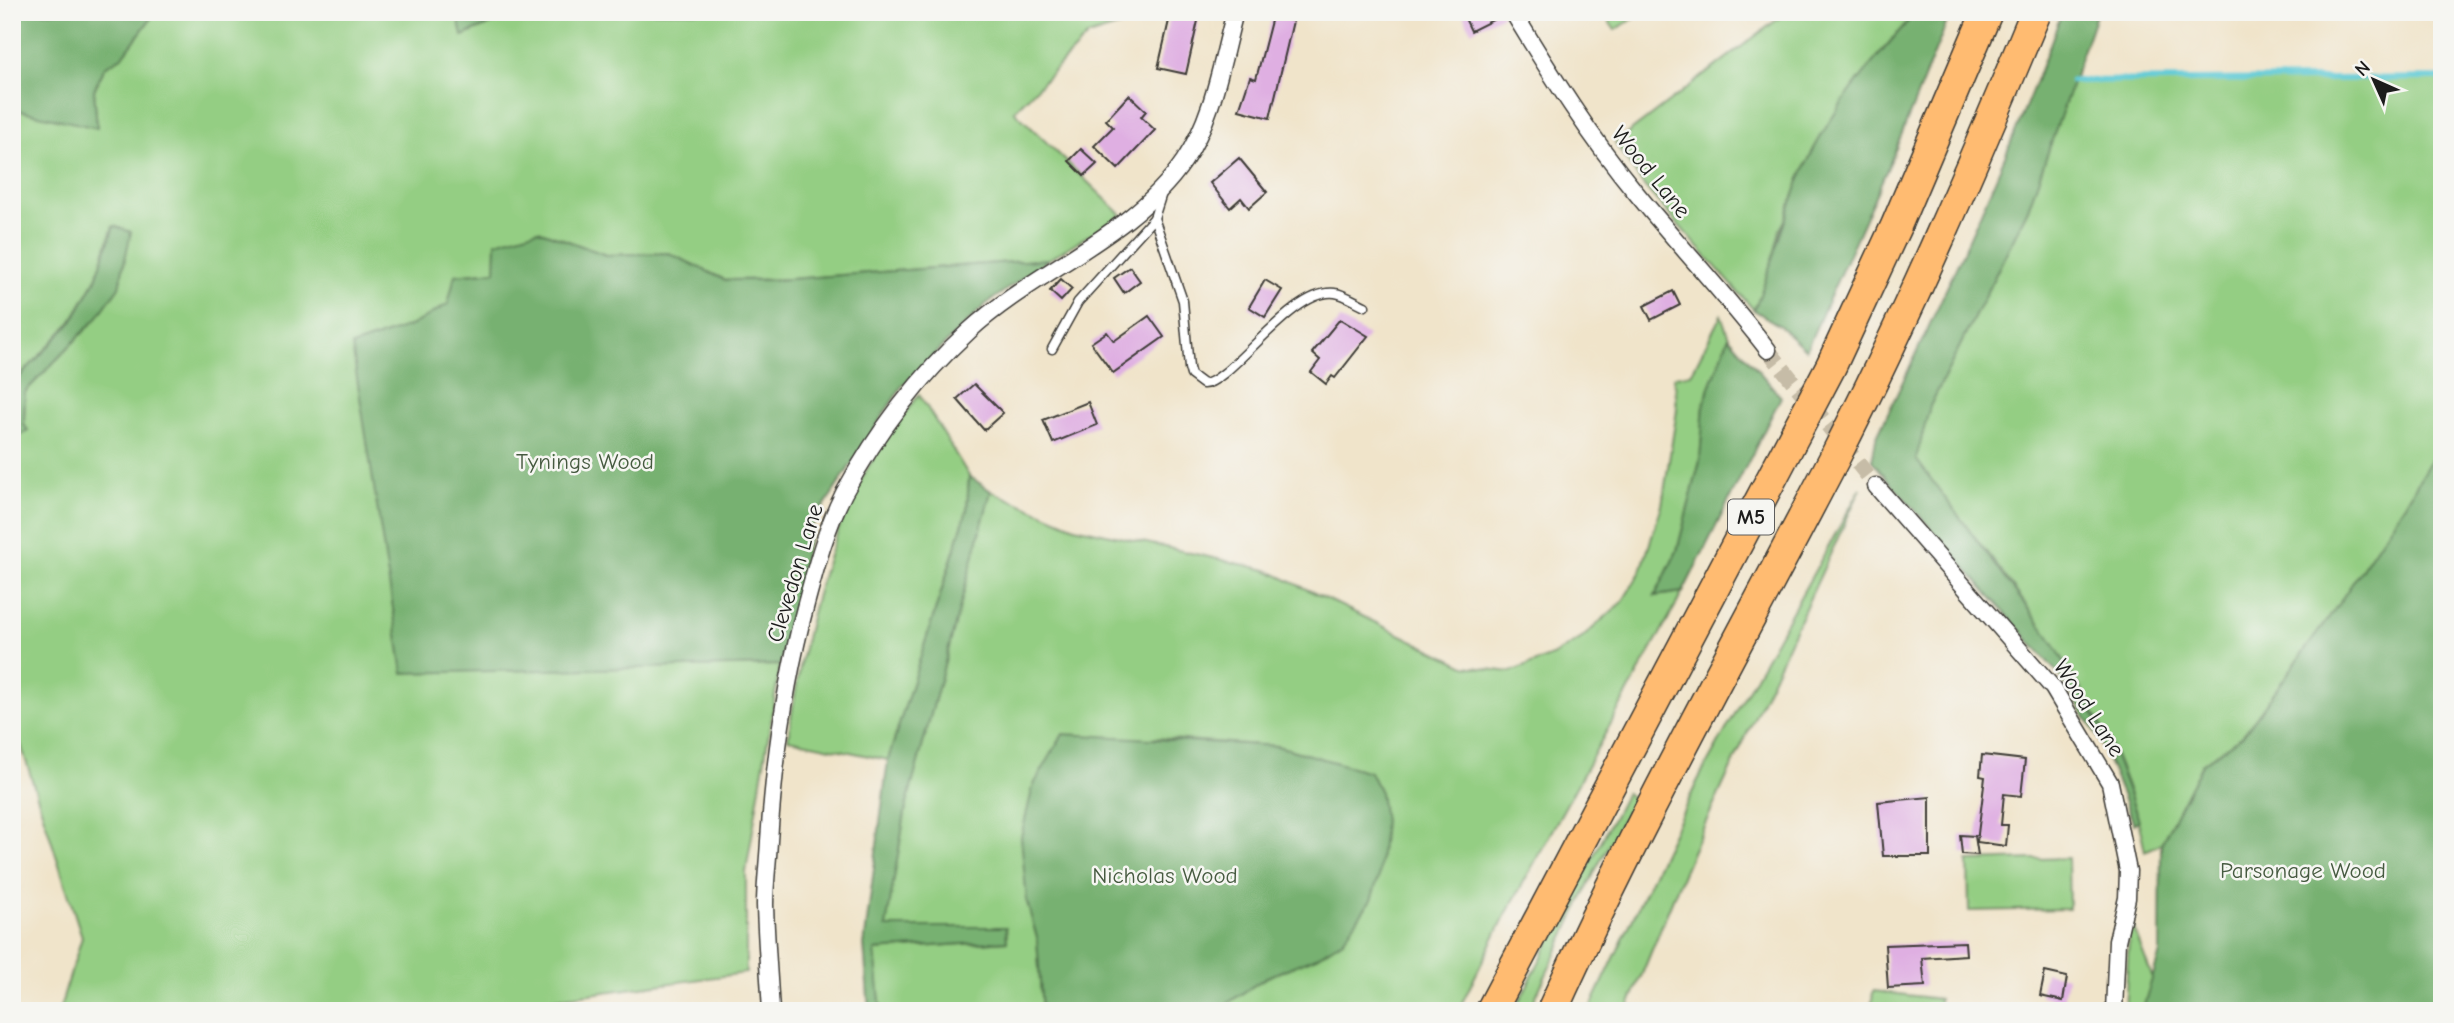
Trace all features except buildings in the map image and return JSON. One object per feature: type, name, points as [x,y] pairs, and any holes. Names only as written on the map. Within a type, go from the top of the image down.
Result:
[{"type":"highway","name":"M5","points":[[1491,1011],[1831,366],[1896,226],[1987,12]]},
{"type":"highway","name":"M5","points":[[1552,1011],[1619,873],[1834,459],[1948,226],[2036,12]]},
{"type":"street","name":"Clevedon Lane","points":[[771,1011],[765,904],[772,787],[779,735],[797,637],[826,537],[843,495],[883,430],[912,392],[967,332],[1050,269],[1134,215],[1165,185],[1184,160],[1214,97],[1235,12]]},
{"type":"street","name":"Wood Lane","points":[[1513,12],[1580,119],[1637,194],[1734,306],[1768,351]]},
{"type":"street","name":"Wood Lane","points":[[1876,486],[2053,688],[2110,783],[2128,871],[2127,898],[2118,941],[2114,1011]]},
{"type":"lane","points":[[1052,349],[1078,302],[1154,218],[1165,185]]},
{"type":"lane","points":[[1154,218],[1182,301],[1191,375],[1203,384],[1217,380],[1257,340],[1317,296],[1335,293],[1365,306]]},
{"type":"green space","points":[[12,12],[152,12],[151,18],[123,56],[105,67],[94,90],[97,128],[12,109]]},
{"type":"green space","points":[[152,12],[457,12],[463,36],[518,12],[1126,12],[1126,24],[1088,36],[1014,111],[1122,215],[1049,259],[790,279],[725,280],[669,253],[606,255],[538,230],[496,271],[455,275],[449,304],[412,325],[353,346],[404,672],[780,665],[746,872],[746,973],[464,1011],[59,1011],[82,937],[12,717],[12,441],[28,431],[24,424],[25,392],[96,319],[113,226],[96,279],[71,322],[12,385],[12,113],[16,109],[97,127],[94,90],[105,67],[123,56],[151,18]]},
{"type":"green space","points":[[457,12],[518,12],[462,36]]},
{"type":"green space","points":[[1602,12],[1644,12],[1615,30]]},
{"type":"green space","points":[[1787,12],[1916,12],[1881,52],[1780,229],[1773,262],[1754,310],[1644,186],[1615,143]]},
{"type":"green space","points":[[1916,12],[1951,12],[1892,158],[1806,350],[1780,326],[1754,310],[1797,186],[1815,147],[1854,86]]},
{"type":"green space","points":[[2062,12],[2097,12],[2028,209],[1930,406],[1916,459],[2053,642],[2109,741],[2139,820],[2134,824],[2099,739],[2061,677],[1872,461],[1876,438],[1998,174]]},
{"type":"green space","points":[[2442,78],[2442,440],[2406,503],[2335,609],[2243,735],[2202,764],[2161,844],[2145,851],[2130,796],[2109,743],[2083,693],[2020,596],[1915,459],[1930,406],[2028,209],[2072,81]]},
{"type":"green space","points":[[114,226],[131,232],[119,287],[96,319],[25,392],[24,424],[28,431],[12,441],[12,385],[72,322],[96,279]]},
{"type":"green space","name":"Tynings Wood","points":[[538,230],[606,255],[669,253],[725,280],[776,280],[1049,259],[985,305],[902,386],[812,525],[780,665],[403,673],[352,346],[412,325],[448,304],[455,275],[495,271],[496,242]]},
{"type":"green space","points":[[1721,315],[1729,337],[1704,403],[1700,461],[1677,551],[1656,596],[1683,592],[1504,918],[1458,1011],[1216,1011],[1265,978],[1318,956],[1370,772],[1277,746],[1155,738],[1027,902],[1037,938],[1042,1011],[881,1011],[874,950],[1007,941],[1006,927],[885,927],[906,807],[991,491],[1075,527],[1267,570],[1465,666],[1510,672],[1552,656],[1582,638],[1622,602],[1641,571],[1662,505],[1677,410],[1674,376],[1691,374]]},
{"type":"green space","points":[[1729,337],[1781,397],[1683,592],[1655,596],[1677,551],[1700,461],[1704,403]]},
{"type":"green space","points":[[919,394],[969,476],[967,510],[888,760],[788,739],[807,635],[838,532],[867,469]]},
{"type":"green space","name":"Parsonage Wood","points":[[2442,440],[2442,1011],[2142,1011],[2160,953],[2161,844],[2202,764],[2243,735],[2335,609],[2406,503]]},
{"type":"green space","points":[[969,476],[991,491],[906,807],[886,927],[1006,927],[1007,941],[875,950],[881,1011],[869,1011],[864,945],[888,760],[967,510]]},
{"type":"green space","points":[[1861,488],[1692,852],[1627,1011],[1589,1011],[1698,780]]},
{"type":"green space","name":"Nicholas Wood","points":[[1063,734],[1277,746],[1370,772],[1380,792],[1384,821],[1379,876],[1371,900],[1343,940],[1318,956],[1265,978],[1216,1011],[1042,1011],[1037,938],[1027,902],[1021,837],[1033,786]]},
{"type":"green space","points":[[1626,793],[1634,799],[1596,869],[1529,1011],[1514,1011]]},
{"type":"green space","points":[[2068,858],[2069,909],[1969,911],[1968,861]]},
{"type":"green space","points":[[2130,918],[2165,1011],[2125,1011]]},
{"type":"green space","points":[[1873,991],[1939,999],[1938,1011],[1871,1011]]},
{"type":"waterway","points":[[2072,81],[2442,78]]},
{"type":"tunnel","points":[[1768,350],[1876,486]]}]
